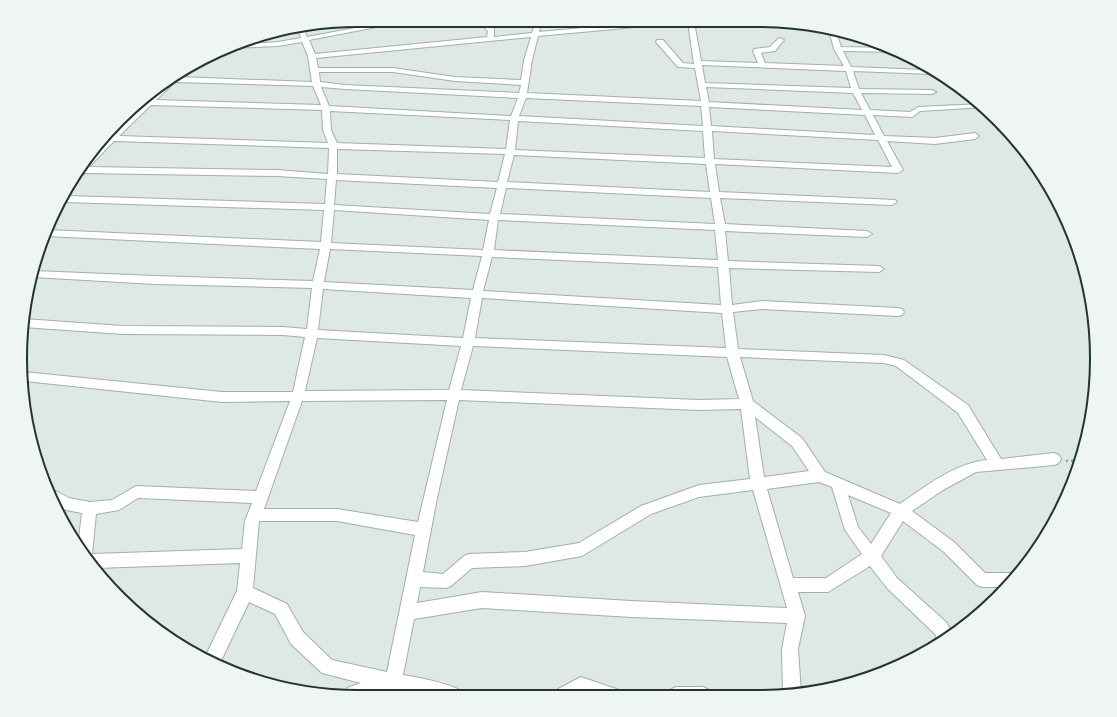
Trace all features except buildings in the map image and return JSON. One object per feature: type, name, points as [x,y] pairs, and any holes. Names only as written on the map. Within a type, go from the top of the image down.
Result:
[{"type":"street","points":[[250,46],[278,44],[302,34],[355,27]]},
{"type":"street","points":[[488,27],[492,30],[490,39]]},
{"type":"street","points":[[393,682],[424,530],[510,152],[514,119],[522,95],[528,60],[538,27]]},
{"type":"street","points":[[312,56],[613,27]]},
{"type":"street","points":[[692,27],[706,104],[710,161],[720,227],[732,352],[747,404],[758,483],[797,616],[790,649],[792,688]]},
{"type":"street","points":[[214,657],[244,592],[252,521],[298,396],[312,334],[318,285],[326,246],[332,177],[333,145],[327,130],[326,108],[316,84],[312,56],[302,34]]},
{"type":"street","points":[[111,138],[510,152],[898,170],[856,91],[850,69],[838,49],[834,36]]},
{"type":"street","points":[[762,65],[757,52],[772,49],[780,40]]},
{"type":"street","points":[[660,42],[681,66],[762,65],[925,72]]},
{"type":"street","points":[[838,49],[878,50]]},
{"type":"street","points":[[315,70],[393,70],[455,79],[525,83]]},
{"type":"street","points":[[183,77],[316,84],[345,87],[912,115],[918,109],[973,106]]},
{"type":"street","points":[[703,85],[856,91],[932,92]]},
{"type":"street","points":[[149,102],[326,108],[707,130],[881,137],[935,141],[975,136]]},
{"type":"street","points":[[85,171],[277,173],[332,177],[892,202]]},
{"type":"street","points":[[68,199],[307,206],[494,217],[867,234]]},
{"type":"street","points":[[52,233],[723,264],[879,269]]},
{"type":"street","points":[[38,274],[154,280],[318,285],[727,309],[762,306],[898,312]]},
{"type":"street","points":[[29,323],[123,330],[284,331],[312,334],[468,342],[732,352],[884,360],[900,364],[932,385],[963,409],[996,463]]},
{"type":"street","points":[[28,376],[222,397],[454,395],[699,405],[747,404],[797,442],[820,476],[901,511],[949,547],[982,580],[1005,580]]},
{"type":"street","points":[[787,585],[828,585],[872,556],[901,511],[938,486],[974,467],[996,463],[1054,459]]},
{"type":"street","points":[[414,579],[446,581],[469,561],[525,559],[582,549],[646,510],[699,491],[820,476]]},
{"type":"street","points":[[838,485],[852,530],[892,583],[941,629],[943,634]]},
{"type":"street","points":[[58,499],[66,504],[90,508],[114,506],[136,492],[262,497]]},
{"type":"street","points":[[85,546],[90,508]]},
{"type":"street","points":[[255,515],[337,515],[424,530]]},
{"type":"street","points":[[97,561],[249,556]]},
{"type":"street","points":[[244,592],[281,608],[297,638],[328,667],[434,690]]},
{"type":"street","points":[[408,612],[482,600],[631,609],[797,616]]},
{"type":"street","points":[[366,690],[393,682]]},
{"type":"street","points":[[573,690],[581,686],[594,690]]}]
